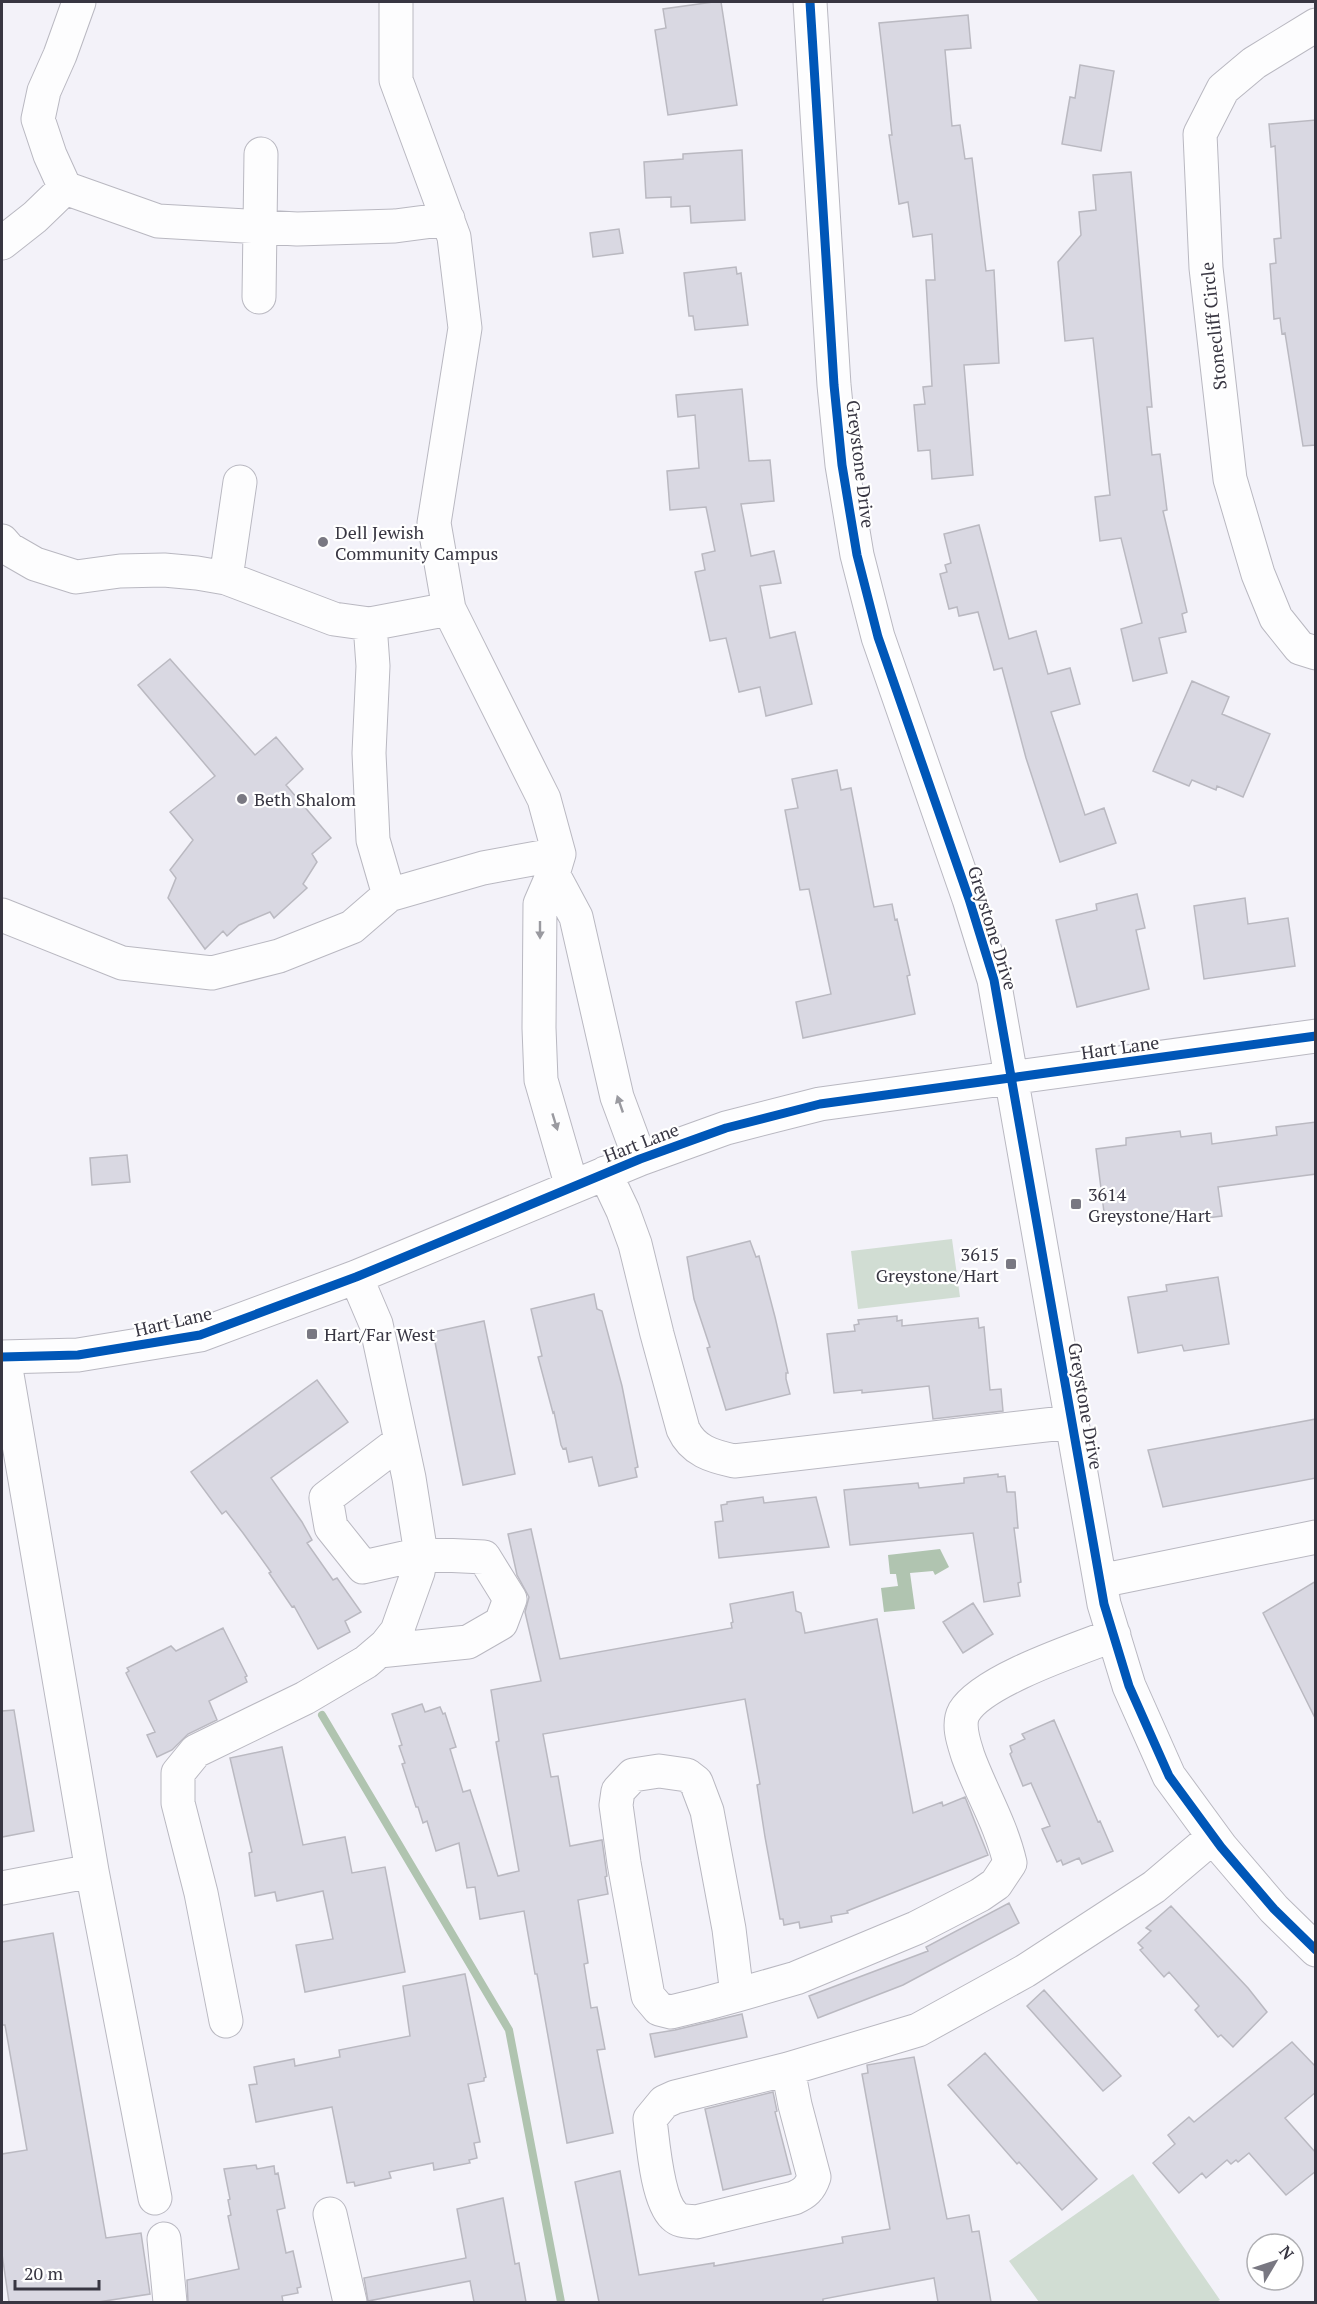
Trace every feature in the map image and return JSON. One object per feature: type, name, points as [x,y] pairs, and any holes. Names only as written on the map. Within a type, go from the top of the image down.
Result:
[{"type":"street","points":[[79,2],[44,91],[38,119],[50,155],[65,188],[158,221],[297,230],[374,227],[448,219]]},
{"type":"street","points":[[396,2],[396,80],[454,237],[465,328],[434,523],[449,609],[544,799],[556,864],[576,917],[617,1097],[640,1159]]},
{"type":"street","name":"Greystone Drive","points":[[810,2],[834,385],[842,465],[857,555],[878,637],[969,899],[994,980],[1100,1581],[1114,1635],[1128,1686],[1169,1776],[1213,1837],[1274,1909],[1316,1950]]},
{"type":"street","name":"Stonecliff Circle","points":[[1316,25],[1254,63],[1223,89],[1200,134],[1206,268],[1230,479],[1258,574],[1276,618],[1300,648],[1316,653]]},
{"type":"street","points":[[259,297],[261,154]]},
{"type":"street","points":[[2,243],[35,217],[65,188]]},
{"type":"street","points":[[226,578],[240,482]]},
{"type":"street","points":[[2,541],[9,549],[35,564],[76,577],[120,571],[164,570],[226,578],[333,619],[370,624],[449,609]]},
{"type":"street","points":[[370,624],[373,666],[369,753],[373,840],[389,895]]},
{"type":"street","points":[[2,915],[122,963],[212,973],[279,956],[352,927],[389,895],[483,868],[556,864]]},
{"type":"street","points":[[556,864],[540,904],[538,1028],[542,1080],[572,1187]]},
{"type":"street","name":"Hart Lane","points":[[3,1357],[78,1355],[200,1335],[356,1277],[640,1159],[726,1128],[820,1104],[1011,1080],[1316,1036]]},
{"type":"street","points":[[605,1173],[635,1244],[683,1428],[688,1439],[697,1448],[712,1456],[734,1461],[1072,1422]]},
{"type":"street","points":[[226,2021],[201,1893],[178,1803],[178,1773],[196,1751],[305,1698],[366,1662],[397,1631],[418,1572],[421,1554],[410,1478],[376,1324],[356,1277]]},
{"type":"street","points":[[3,1357],[93,1871],[155,2198]]},
{"type":"street","points":[[379,1651],[468,1642],[501,1623],[510,1599],[484,1557],[421,1554],[363,1567],[331,1527],[326,1498],[401,1441]]},
{"type":"street","points":[[1100,1581],[1316,1537]]},
{"type":"street","points":[[737,1995],[729,1929],[706,1811],[696,1782],[687,1774],[659,1771],[633,1774],[618,1791],[616,1805],[627,1885],[648,1996],[659,2009],[671,2012],[737,1995],[796,1978],[916,1928],[980,1895],[996,1884],[1010,1863],[1001,1831],[968,1756],[960,1724],[964,1712],[979,1695],[1004,1682],[1041,1664],[1114,1635]]},
{"type":"street","points":[[788,2069],[814,2177],[811,2186],[806,2192],[794,2198],[696,2222],[682,2221],[674,2217],[666,2205],[655,2159],[650,2119],[664,2102],[675,2097],[788,2069],[918,2031],[1025,1971],[1154,1887],[1213,1837]]},
{"type":"street","points":[[2,1888],[93,1871]]},
{"type":"street","points":[[330,2214],[350,2302]]},
{"type":"street","points":[[164,2239],[170,2302]]},
{"type":"shaded area","points":[[952,1239],[960,1297],[858,1309],[851,1251]]},
{"type":"shaded area","points":[[940,1549],[949,1567],[935,1575],[933,1571],[910,1573],[915,1609],[884,1612],[881,1588],[898,1586],[896,1574],[890,1574],[888,1555]]},
{"type":"shaded area","points":[[1133,2174],[1220,2300],[1216,2302],[1039,2302],[1009,2261]]},
{"type":"building","points":[[721,2],[737,105],[668,115],[655,30],[666,28],[663,9]]},
{"type":"building","points":[[968,15],[971,48],[945,50],[952,126],[960,125],[965,159],[972,158],[986,271],[994,270],[999,363],[964,365],[973,475],[932,479],[930,450],[918,451],[914,405],[925,404],[923,387],[932,386],[926,280],[935,280],[932,234],[913,237],[908,202],[899,204],[889,135],[892,135],[879,23]]},
{"type":"building","points":[[1080,65],[1114,71],[1101,151],[1062,144],[1070,97],[1075,98]]},
{"type":"building","points":[[1316,120],[1316,445],[1303,446],[1285,333],[1282,334],[1280,318],[1274,319],[1270,264],[1276,263],[1274,239],[1281,238],[1275,146],[1271,147],[1269,124]]},
{"type":"building","points":[[742,150],[745,220],[691,223],[690,206],[671,207],[671,197],[646,198],[644,162],[683,159],[683,154]]},
{"type":"building","points":[[1131,172],[1152,407],[1147,407],[1152,455],[1160,454],[1167,510],[1163,511],[1187,612],[1182,614],[1186,632],[1159,638],[1167,673],[1133,681],[1121,629],[1142,623],[1121,538],[1100,541],[1095,497],[1110,495],[1093,338],[1065,341],[1058,262],[1081,235],[1079,212],[1096,210],[1093,175]]},
{"type":"building","points":[[619,229],[623,253],[593,257],[590,233]]},
{"type":"building","points":[[736,267],[737,274],[741,273],[748,325],[695,330],[693,316],[689,316],[684,273]]},
{"type":"building","points":[[742,389],[749,461],[770,460],[774,501],[741,504],[751,556],[774,551],[781,583],[760,586],[770,638],[795,632],[812,704],[766,716],[760,687],[739,692],[726,638],[710,641],[695,572],[705,570],[702,554],[715,551],[706,507],[670,510],[667,471],[699,468],[695,415],[678,417],[676,395]]},
{"type":"building","points":[[979,525],[1009,639],[1036,631],[1048,674],[1070,668],[1080,704],[1051,712],[1085,815],[1104,808],[1116,843],[1060,862],[1026,758],[1002,668],[994,670],[978,612],[959,616],[957,607],[949,609],[940,574],[947,572],[945,565],[951,563],[944,534]]},
{"type":"building","name":"Beth Shalom","points":[[170,659],[255,755],[276,737],[303,769],[286,785],[331,838],[312,854],[317,862],[303,884],[307,888],[274,918],[270,912],[239,925],[227,936],[223,931],[205,949],[168,898],[176,878],[170,870],[193,840],[170,812],[215,776],[138,685]]},
{"type":"building","points":[[1192,681],[1229,697],[1222,714],[1270,734],[1243,797],[1217,786],[1216,790],[1192,780],[1189,786],[1153,771]]},
{"type":"building","points":[[837,770],[841,790],[851,788],[874,907],[892,904],[895,920],[897,919],[910,975],[907,976],[915,1014],[803,1038],[796,1002],[831,994],[809,889],[800,890],[785,810],[798,808],[792,779]]},
{"type":"building","points":[[1137,894],[1145,928],[1136,930],[1149,989],[1077,1007],[1056,920],[1097,910],[1096,904]]},
{"type":"building","points":[[1245,898],[1248,924],[1288,918],[1295,966],[1204,979],[1194,906]]},
{"type":"building","points":[[1316,1122],[1316,1174],[1218,1187],[1222,1216],[1183,1221],[1182,1210],[1105,1220],[1096,1149],[1126,1145],[1126,1138],[1180,1131],[1181,1137],[1211,1133],[1212,1144],[1277,1135],[1276,1127]]},
{"type":"building","points":[[127,1155],[130,1182],[92,1185],[90,1158]]},
{"type":"building","points":[[750,1241],[756,1257],[759,1256],[775,1317],[788,1373],[786,1373],[786,1379],[790,1394],[726,1410],[707,1348],[710,1347],[694,1299],[687,1257]]},
{"type":"building","points":[[1218,1277],[1229,1344],[1184,1351],[1182,1345],[1138,1353],[1128,1297],[1167,1291],[1166,1285]]},
{"type":"building","points":[[594,1294],[597,1309],[602,1311],[622,1386],[638,1467],[635,1468],[637,1477],[599,1486],[592,1457],[569,1462],[566,1448],[563,1449],[561,1445],[538,1357],[542,1356],[531,1309]]},
{"type":"building","points":[[897,1316],[897,1321],[902,1320],[902,1326],[978,1318],[979,1328],[984,1327],[990,1390],[1001,1389],[1003,1411],[933,1419],[929,1386],[862,1393],[862,1390],[834,1393],[827,1334],[855,1331],[854,1325],[859,1324],[858,1320]]},
{"type":"building","points":[[484,1321],[515,1474],[463,1485],[433,1332]]},
{"type":"building","points":[[317,1380],[348,1422],[271,1478],[312,1540],[307,1543],[333,1580],[337,1578],[361,1612],[345,1621],[350,1632],[318,1649],[294,1606],[292,1607],[269,1573],[271,1572],[226,1511],[222,1514],[191,1472]]},
{"type":"building","points":[[1316,1419],[1316,1478],[1163,1507],[1148,1450]]},
{"type":"building","points":[[998,1474],[998,1477],[1005,1476],[1007,1492],[1015,1492],[1018,1528],[1014,1528],[1021,1582],[1018,1583],[1020,1596],[984,1602],[973,1533],[850,1545],[844,1490],[918,1483],[919,1488],[964,1483],[964,1478]]},
{"type":"building","points":[[763,1497],[764,1503],[816,1497],[829,1547],[719,1558],[715,1522],[723,1521],[721,1505],[727,1502]]},
{"type":"building","points":[[531,1529],[560,1659],[732,1628],[730,1604],[793,1592],[796,1611],[801,1613],[805,1633],[877,1619],[913,1813],[942,1802],[943,1806],[965,1797],[988,1855],[847,1911],[848,1913],[831,1916],[832,1922],[800,1928],[799,1922],[784,1925],[783,1919],[780,1919],[765,1837],[757,1785],[760,1784],[745,1699],[543,1734],[551,1777],[558,1776],[570,1846],[602,1840],[607,1876],[605,1877],[608,1894],[578,1900],[588,1963],[584,1964],[591,2008],[597,2007],[605,2049],[597,2050],[613,2133],[567,2143],[524,1911],[480,1919],[475,1887],[467,1888],[459,1843],[436,1851],[427,1821],[423,1823],[418,1807],[416,1807],[402,1764],[405,1763],[399,1746],[402,1745],[392,1714],[422,1704],[425,1712],[440,1707],[443,1714],[445,1713],[456,1747],[450,1749],[463,1792],[470,1790],[498,1876],[519,1871],[496,1742],[499,1741],[491,1690],[541,1681],[525,1612],[529,1597],[517,1575],[508,1534]]},
{"type":"building","points":[[1316,1581],[1316,1720],[1263,1613]]},
{"type":"building","points":[[973,1603],[993,1634],[963,1653],[943,1622]]},
{"type":"building","points":[[223,1628],[247,1676],[245,1677],[247,1682],[209,1701],[217,1720],[188,1734],[172,1750],[157,1757],[147,1735],[155,1732],[126,1673],[129,1671],[127,1668],[171,1646],[176,1651]]},
{"type":"building","points":[[14,1710],[34,1831],[2,1837],[2,1711]]},
{"type":"building","points":[[1054,1720],[1113,1851],[1082,1864],[1079,1858],[1063,1865],[1061,1860],[1057,1862],[1042,1829],[1050,1826],[1031,1783],[1023,1786],[1010,1754],[1012,1752],[1010,1746],[1025,1739],[1022,1734]]},
{"type":"building","points":[[282,1747],[303,1845],[345,1837],[352,1873],[385,1867],[405,1972],[305,1992],[296,1945],[333,1939],[323,1891],[277,1901],[275,1892],[255,1896],[249,1853],[252,1852],[230,1758]]},
{"type":"building","points":[[1009,1903],[1019,1923],[903,1985],[818,2018],[809,1996],[928,1951],[926,1947]]},
{"type":"building","points":[[1171,1906],[1248,1988],[1267,2012],[1233,2047],[1221,2035],[1218,2037],[1195,2010],[1199,2006],[1169,1972],[1164,1977],[1140,1950],[1143,1948],[1138,1943],[1151,1931],[1146,1928]]},
{"type":"building","points":[[53,1933],[106,2238],[141,2233],[150,2294],[98,2302],[9,2302],[2,2254],[2,2154],[27,2150],[5,2025],[2,2025],[2,1942]]},
{"type":"building","points":[[465,1974],[486,2077],[484,2081],[468,2084],[480,2142],[474,2143],[477,2158],[469,2160],[470,2163],[434,2170],[433,2163],[389,2172],[391,2178],[355,2186],[354,2182],[347,2183],[332,2107],[256,2122],[249,2085],[257,2084],[254,2067],[294,2059],[295,2066],[340,2057],[339,2050],[410,2036],[403,1986]]},
{"type":"building","points":[[1044,1990],[1121,2076],[1103,2091],[1027,2006]]},
{"type":"building","points":[[742,2014],[747,2037],[655,2057],[650,2034]]},
{"type":"building","points":[[1292,2042],[1316,2067],[1316,2092],[1285,2118],[1316,2153],[1316,2171],[1286,2195],[1249,2153],[1238,2162],[1236,2160],[1231,2164],[1227,2160],[1206,2178],[1202,2173],[1179,2193],[1153,2163],[1175,2144],[1168,2135],[1189,2117],[1194,2122]]},
{"type":"building","points":[[985,2053],[1097,2179],[1062,2210],[1019,2162],[1017,2164],[948,2085]]},
{"type":"building","points":[[914,2057],[947,2219],[969,2215],[972,2232],[979,2231],[991,2302],[938,2302],[934,2278],[823,2299],[823,2302],[599,2302],[575,2182],[620,2171],[639,2275],[714,2263],[714,2266],[843,2243],[842,2237],[890,2229],[862,2074],[868,2073],[867,2065]]},
{"type":"building","points":[[773,2092],[777,2111],[775,2112],[791,2174],[723,2190],[705,2109]]},
{"type":"building","points":[[256,2165],[257,2169],[274,2166],[275,2174],[278,2173],[285,2208],[277,2210],[286,2253],[293,2251],[301,2287],[297,2288],[298,2293],[282,2296],[283,2302],[188,2302],[187,2280],[239,2269],[228,2216],[231,2215],[228,2200],[230,2199],[224,2169]]},
{"type":"building","points":[[503,2198],[515,2264],[519,2263],[526,2302],[474,2302],[470,2281],[368,2301],[364,2278],[466,2258],[457,2209]]},
{"type":"waterway","points":[[322,1715],[509,2030],[561,2302]]},
{"type":"cycle path","points":[[810,2],[834,385],[842,465],[857,555],[878,637],[969,899],[994,980],[1104,1604],[1129,1686],[1169,1776],[1221,1847],[1274,1909],[1316,1950]]},
{"type":"cycle path","points":[[2,1357],[78,1355],[200,1335],[356,1277],[640,1159],[726,1128],[820,1104],[1316,1036]]},
{"type":"place","name":"Dell Jewish Community Campus","points":[[323,542]]},
{"type":"place","name":"Beth Shalom","points":[[242,799]]},
{"type":"place","name":"3614 Greystone/Hart","points":[[1076,1204]]},
{"type":"place","name":"3615 Greystone/Hart","points":[[1011,1264]]},
{"type":"place","name":"Hart/Far West","points":[[312,1334]]}]
